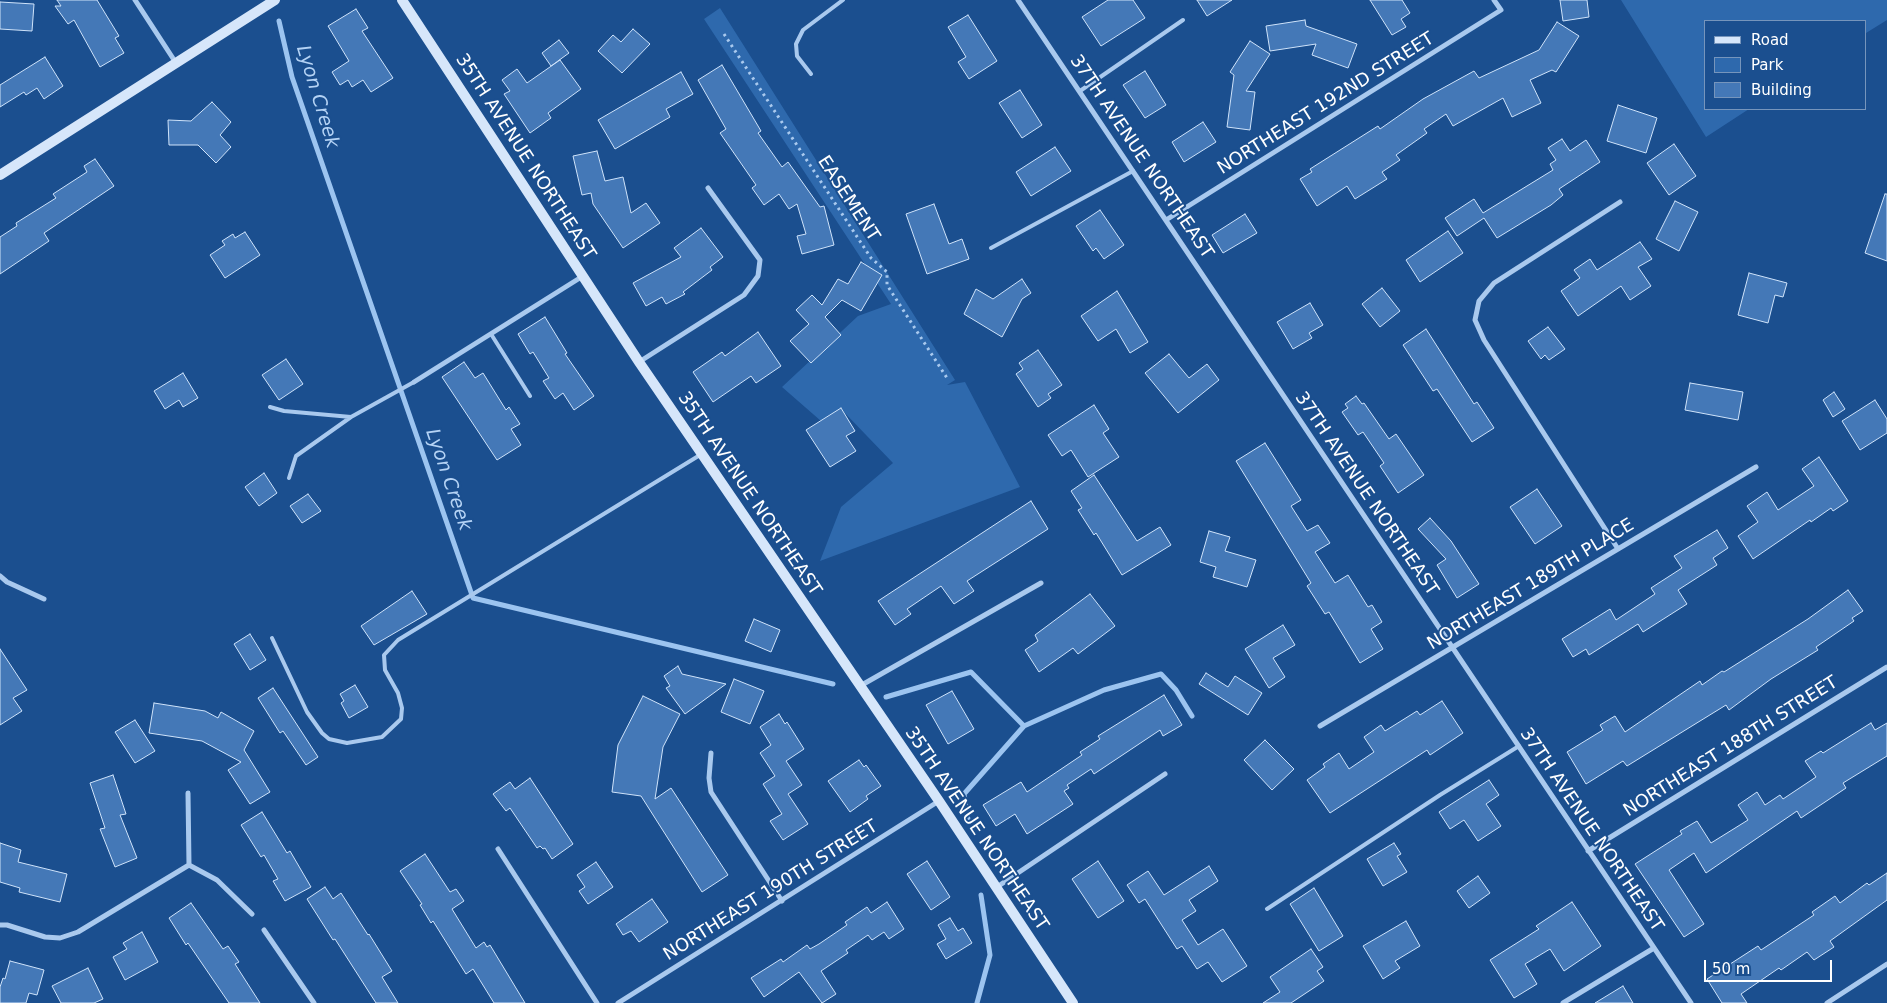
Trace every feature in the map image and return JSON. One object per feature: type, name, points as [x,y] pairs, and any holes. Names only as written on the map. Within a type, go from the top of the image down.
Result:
[{"type":"street","points":[[135,0],[176,63]]},
{"type":"street","points":[[0,176],[275,0]]},
{"type":"street","name":"35TH AVENUE NORTHEAST","points":[[402,0],[639,362],[939,801],[1073,1003]]},
{"type":"street","name":"37TH AVENUE NORTHEAST","points":[[1018,0],[1691,1003]]},
{"type":"street","name":"NORTHEAST 192ND STREET","points":[[1166,220],[1501,10],[1494,0]]},
{"type":"street","points":[[639,362],[744,295],[758,276],[760,260],[708,188]]},
{"type":"street","points":[[1618,549],[1484,340],[1475,320],[1479,301],[1494,283],[1620,202]]},
{"type":"street","points":[[414,382],[583,276]]},
{"type":"street","name":"NORTHEAST 189TH PLACE","points":[[1320,726],[1756,467]]},
{"type":"street","points":[[0,576],[44,600]]},
{"type":"street","points":[[859,686],[1041,583]]},
{"type":"street","name":"NORTHEAST 188TH STREET","points":[[1588,851],[1887,667]]},
{"type":"street","points":[[711,753],[709,778],[712,792],[782,902]]},
{"type":"street","points":[[997,887],[1165,774]]},
{"type":"street","points":[[188,793],[190,865]]},
{"type":"street","name":"NORTHEAST 190TH STREET","points":[[618,1003],[782,902],[939,801]]},
{"type":"street","points":[[498,849],[597,1003]]},
{"type":"street","points":[[190,865],[216,880],[252,914]]},
{"type":"street","points":[[0,925],[7,924],[45,937],[60,938],[78,932],[190,865]]},
{"type":"street","points":[[264,930],[314,1003]]},
{"type":"street","points":[[1563,1003],[1654,948]]},
{"type":"street","points":[[1827,1003],[1887,964]]},
{"type":"lane","points":[[811,74],[797,56],[796,44],[803,30],[843,0]]},
{"type":"lane","points":[[1080,91],[1183,20]]},
{"type":"lane","points":[[991,248],[1133,170]]},
{"type":"lane","points":[[491,334],[530,396]]},
{"type":"lane","points":[[289,478],[296,456],[351,417],[414,382]]},
{"type":"lane","points":[[270,407],[284,411],[351,417]]},
{"type":"lane","points":[[272,638],[308,712],[322,733],[329,739],[347,743],[382,737],[401,719],[402,708],[398,693],[385,670],[384,655],[398,640],[702,454]]},
{"type":"lane","points":[[1267,909],[1440,794],[1518,746]]},
{"type":"path","name":"EASEMENT","points":[[724,34],[871,258],[887,272],[887,284],[947,378]]},
{"type":"green space","points":[[1621,0],[1887,0],[1887,20],[1867,32],[1867,20],[1704,20],[1704,110],[1747,110],[1706,137]]},
{"type":"green space","points":[[720,8],[955,380],[947,385],[965,382],[1020,487],[820,561],[841,507],[893,463],[841,409],[821,421],[782,387],[858,316],[891,304],[704,19]]},
{"type":"building","points":[[57,0],[97,0],[119,36],[115,38],[124,53],[100,67],[74,20],[68,24],[55,6],[61,6]]},
{"type":"building","points":[[1108,0],[1133,0],[1145,18],[1101,46],[1082,17]]},
{"type":"building","points":[[1197,0],[1232,0],[1207,16]]},
{"type":"building","points":[[1370,0],[1402,0],[1410,13],[1401,19],[1406,27],[1392,35]]},
{"type":"building","points":[[1560,0],[1587,0],[1589,17],[1563,21]]},
{"type":"building","points":[[0,2],[34,4],[32,31],[0,29]]},
{"type":"building","points":[[356,9],[368,28],[362,31],[393,78],[371,92],[363,80],[352,87],[348,80],[340,85],[332,72],[349,61],[328,26]]},
{"type":"building","points":[[968,15],[997,61],[969,79],[958,62],[966,57],[948,27]]},
{"type":"building","points":[[1305,20],[1306,26],[1357,44],[1348,68],[1312,55],[1316,44],[1270,51],[1266,26]]},
{"type":"building","points":[[1557,22],[1579,36],[1556,72],[1552,70],[1530,80],[1541,103],[1512,117],[1503,98],[1453,126],[1446,114],[1424,129],[1427,133],[1396,155],[1400,160],[1382,172],[1387,179],[1355,199],[1347,186],[1317,206],[1300,179],[1312,172],[1310,169],[1378,126],[1380,129],[1423,99],[1474,71],[1479,78],[1539,50]]},
{"type":"building","points":[[633,29],[650,44],[622,73],[598,51],[613,35],[621,42]]},
{"type":"building","points":[[559,40],[569,53],[551,66],[542,53]]},
{"type":"building","points":[[1250,41],[1270,54],[1246,91],[1255,92],[1250,130],[1227,127],[1234,75],[1230,72]]},
{"type":"building","points":[[45,57],[63,86],[44,99],[37,88],[26,95],[24,92],[0,107],[0,85]]},
{"type":"building","points":[[560,60],[581,89],[548,113],[551,118],[530,133],[504,94],[510,91],[502,80],[517,69],[527,83]]},
{"type":"building","points":[[722,65],[761,131],[758,133],[782,167],[788,162],[820,207],[824,206],[834,245],[802,254],[797,236],[806,234],[797,204],[789,209],[779,194],[764,205],[752,188],[756,185],[720,133],[726,129],[698,80]]},
{"type":"building","points":[[1145,71],[1166,105],[1145,118],[1123,85]]},
{"type":"building","points":[[681,72],[693,94],[666,109],[670,117],[615,149],[598,120]]},
{"type":"building","points":[[1020,90],[1042,125],[1022,138],[999,103]]},
{"type":"building","points":[[212,102],[231,122],[220,135],[231,147],[216,163],[198,145],[169,145],[168,120],[191,121]]},
{"type":"building","points":[[1618,105],[1657,118],[1646,153],[1607,141]]},
{"type":"building","points":[[1203,122],[1216,142],[1184,162],[1172,142]]},
{"type":"building","points":[[1562,139],[1570,151],[1586,140],[1600,162],[1559,189],[1563,195],[1551,205],[1497,238],[1484,218],[1457,236],[1445,218],[1474,199],[1483,213],[1553,170],[1550,164],[1556,160],[1548,148]]},
{"type":"building","points":[[1674,144],[1696,176],[1669,195],[1647,163]]},
{"type":"building","points":[[1055,147],[1071,171],[1031,196],[1016,172]]},
{"type":"building","points":[[597,151],[605,181],[623,177],[631,213],[646,203],[660,223],[623,248],[593,204],[591,193],[582,195],[573,156]]},
{"type":"building","points":[[95,159],[114,186],[44,233],[49,241],[0,274],[0,237],[17,226],[16,223],[56,198],[53,194],[87,172],[84,166]]},
{"type":"building","points":[[1885,194],[1887,194],[1887,261],[1865,253]]},
{"type":"building","points":[[1675,201],[1698,212],[1679,251],[1656,239]]},
{"type":"building","points":[[934,204],[949,244],[962,239],[969,259],[927,274],[906,214]]},
{"type":"building","points":[[1100,210],[1124,245],[1104,259],[1096,248],[1093,251],[1076,226]]},
{"type":"building","points":[[1245,214],[1257,233],[1223,253],[1212,235]]},
{"type":"building","points":[[701,228],[723,257],[710,267],[712,270],[683,292],[685,294],[666,304],[662,297],[646,306],[633,283],[681,257],[674,248]]},
{"type":"building","points":[[1448,231],[1463,253],[1420,282],[1406,260]]},
{"type":"building","points":[[245,232],[260,255],[225,278],[210,255],[225,245],[222,241],[233,234],[235,238]]},
{"type":"building","points":[[1640,242],[1652,259],[1638,267],[1651,286],[1630,300],[1621,286],[1578,316],[1561,291],[1580,278],[1574,270],[1590,259],[1597,270]]},
{"type":"building","points":[[861,262],[882,275],[861,311],[842,300],[825,317],[841,335],[811,363],[790,341],[809,324],[796,310],[812,295],[822,305],[838,279],[848,284]]},
{"type":"building","points":[[1749,273],[1787,283],[1783,297],[1775,295],[1768,323],[1738,315]]},
{"type":"building","points":[[1022,279],[1031,293],[1022,299],[1002,337],[964,314],[976,289],[993,299]]},
{"type":"building","points":[[1382,288],[1400,311],[1380,327],[1362,304]]},
{"type":"building","points":[[1117,291],[1148,342],[1130,353],[1116,329],[1098,341],[1081,316]]},
{"type":"building","points":[[1310,303],[1323,325],[1309,333],[1312,338],[1293,349],[1277,322]]},
{"type":"building","points":[[545,317],[567,353],[565,354],[594,396],[574,410],[563,393],[555,399],[543,381],[549,378],[533,352],[530,354],[518,334]]},
{"type":"building","points":[[1548,327],[1565,349],[1549,360],[1545,355],[1541,359],[1528,341]]},
{"type":"building","points":[[1426,329],[1474,404],[1477,402],[1494,428],[1472,442],[1437,389],[1433,391],[1403,345]]},
{"type":"building","points":[[758,332],[781,366],[756,383],[751,376],[713,402],[693,372],[722,352],[725,356]]},
{"type":"building","points":[[1038,350],[1062,385],[1048,394],[1051,398],[1038,407],[1016,374],[1023,369],[1019,363]]},
{"type":"building","points":[[1169,354],[1189,378],[1207,364],[1219,380],[1178,413],[1145,373]]},
{"type":"building","points":[[286,359],[303,384],[279,400],[262,375]]},
{"type":"building","points":[[464,362],[475,378],[483,373],[506,410],[509,407],[520,424],[511,429],[521,445],[497,460],[442,377]]},
{"type":"building","points":[[183,373],[198,398],[183,407],[179,400],[165,409],[154,391]]},
{"type":"building","points":[[1690,383],[1743,392],[1738,420],[1685,410]]},
{"type":"building","points":[[1834,392],[1845,409],[1833,417],[1823,400]]},
{"type":"building","points":[[1356,396],[1362,404],[1364,403],[1389,439],[1396,434],[1424,475],[1398,493],[1380,466],[1384,463],[1363,432],[1358,435],[1342,412],[1348,408],[1345,404]]},
{"type":"building","points":[[1875,400],[1887,419],[1887,433],[1860,450],[1842,421]]},
{"type":"building","points":[[1094,405],[1109,429],[1103,433],[1119,457],[1088,477],[1071,450],[1062,456],[1048,435]]},
{"type":"building","points":[[841,408],[855,431],[846,436],[856,451],[830,467],[806,430]]},
{"type":"building","points":[[1265,443],[1301,500],[1291,506],[1307,531],[1318,525],[1330,543],[1315,552],[1335,583],[1348,575],[1368,607],[1372,605],[1382,622],[1371,629],[1383,649],[1360,663],[1329,612],[1325,614],[1307,586],[1311,583],[1236,461]]},
{"type":"building","points":[[1819,457],[1848,501],[1833,511],[1831,508],[1811,522],[1810,520],[1753,559],[1738,536],[1758,522],[1747,506],[1767,492],[1778,510],[1814,486],[1802,469]]},
{"type":"building","points":[[264,473],[277,493],[259,506],[245,487]]},
{"type":"building","points":[[1094,475],[1137,541],[1160,527],[1171,545],[1122,575],[1096,533],[1094,535],[1078,510],[1082,508],[1071,491]]},
{"type":"building","points":[[1537,489],[1562,526],[1535,544],[1510,507]]},
{"type":"building","points":[[308,494],[321,511],[302,523],[290,506]]},
{"type":"building","points":[[1031,501],[1048,529],[967,581],[974,591],[954,604],[941,586],[907,609],[911,614],[895,625],[878,601]]},
{"type":"building","points":[[1430,518],[1451,541],[1479,584],[1457,598],[1437,565],[1446,559],[1418,529]]},
{"type":"building","points":[[1717,530],[1728,548],[1713,558],[1717,565],[1678,590],[1687,604],[1643,632],[1638,624],[1589,655],[1586,649],[1573,657],[1562,639],[1610,609],[1616,620],[1655,594],[1651,588],[1682,568],[1674,556]]},
{"type":"building","points":[[1209,531],[1230,537],[1225,551],[1256,560],[1247,587],[1213,577],[1216,567],[1200,562]]},
{"type":"building","points":[[1848,590],[1863,611],[1852,618],[1854,621],[1816,647],[1818,650],[1771,679],[1729,710],[1726,705],[1627,766],[1623,761],[1586,784],[1567,752],[1603,730],[1600,725],[1615,716],[1625,732],[1700,681],[1702,685],[1808,619]]},
{"type":"building","points":[[412,591],[427,614],[374,645],[361,626]]},
{"type":"building","points":[[1090,594],[1115,626],[1078,654],[1073,648],[1039,672],[1025,650],[1038,641],[1035,635]]},
{"type":"building","points":[[754,619],[780,630],[771,652],[745,641]]},
{"type":"building","points":[[1283,625],[1295,645],[1273,658],[1285,677],[1269,688],[1245,649]]},
{"type":"building","points":[[250,634],[266,660],[250,670],[234,644]]},
{"type":"building","points":[[0,649],[27,690],[13,698],[22,711],[0,725]]},
{"type":"building","points":[[678,666],[682,674],[726,684],[685,714],[666,688],[670,686],[664,676]]},
{"type":"building","points":[[1206,673],[1228,687],[1235,676],[1262,693],[1248,715],[1199,684]]},
{"type":"building","points":[[734,679],[764,691],[750,724],[721,712]]},
{"type":"building","points":[[355,685],[368,707],[349,718],[341,703],[344,701],[340,694]]},
{"type":"building","points":[[273,688],[318,757],[306,765],[283,731],[280,733],[258,698]]},
{"type":"building","points":[[952,691],[974,729],[948,744],[926,705]]},
{"type":"building","points":[[1164,695],[1182,725],[1163,736],[1160,730],[1094,774],[1091,769],[1067,785],[1069,788],[1064,791],[1073,804],[1027,834],[1015,814],[996,826],[983,805],[1021,782],[1027,792],[1082,755],[1080,752],[1100,739],[1098,736]]},
{"type":"building","points":[[643,696],[680,714],[663,747],[655,799],[671,788],[728,875],[702,892],[641,796],[612,792],[618,745]]},
{"type":"building","points":[[1442,701],[1463,733],[1430,755],[1427,750],[1330,813],[1307,780],[1325,767],[1323,764],[1339,753],[1349,769],[1374,752],[1364,737],[1381,725],[1385,731],[1417,711],[1420,715]]},
{"type":"building","points":[[154,703],[205,711],[218,718],[221,712],[254,731],[244,750],[270,792],[250,804],[228,770],[241,762],[202,741],[149,733]]},
{"type":"building","points":[[779,714],[785,724],[787,722],[804,749],[786,761],[802,785],[788,794],[808,824],[783,840],[770,821],[782,814],[763,784],[775,776],[760,753],[771,745],[760,727]]},
{"type":"building","points":[[135,720],[155,751],[135,763],[115,732]]},
{"type":"building","points":[[1871,723],[1875,730],[1887,723],[1887,756],[1843,783],[1846,788],[1801,818],[1797,811],[1706,873],[1694,853],[1669,870],[1704,924],[1684,937],[1635,864],[1682,834],[1680,831],[1697,821],[1711,843],[1748,820],[1738,805],[1757,792],[1765,805],[1780,795],[1783,799],[1816,777],[1805,761],[1821,751],[1823,753]]},
{"type":"building","points":[[1265,740],[1294,769],[1272,790],[1244,760]]},
{"type":"building","points":[[859,760],[864,767],[866,765],[881,786],[866,796],[868,799],[850,812],[828,781]]},
{"type":"building","points":[[113,775],[126,814],[120,815],[137,858],[115,867],[100,829],[105,828],[90,783]]},
{"type":"building","points":[[530,778],[573,844],[552,859],[545,848],[543,849],[540,846],[537,848],[510,808],[506,811],[493,794],[510,782],[515,789]]},
{"type":"building","points":[[1489,780],[1499,795],[1486,804],[1501,826],[1478,841],[1464,820],[1450,829],[1439,812]]},
{"type":"building","points":[[262,812],[287,853],[290,851],[311,887],[285,901],[273,881],[278,879],[264,855],[261,857],[241,825]]},
{"type":"building","points":[[0,843],[21,850],[18,862],[67,874],[60,902],[19,892],[20,888],[0,882]]},
{"type":"building","points":[[1394,843],[1401,854],[1397,856],[1407,872],[1383,886],[1367,859]]},
{"type":"building","points":[[425,854],[450,892],[456,889],[464,901],[452,909],[476,948],[484,942],[487,947],[490,945],[525,1003],[494,1003],[473,969],[466,974],[433,921],[431,923],[420,905],[422,904],[400,871]]},
{"type":"building","points":[[927,861],[950,897],[931,910],[907,874]]},
{"type":"building","points":[[1098,861],[1124,901],[1098,918],[1072,879]]},
{"type":"building","points":[[596,862],[613,887],[588,904],[579,891],[585,887],[577,875]]},
{"type":"building","points":[[1209,866],[1218,881],[1189,900],[1196,911],[1182,920],[1198,945],[1223,929],[1247,966],[1222,982],[1208,962],[1197,969],[1182,946],[1177,949],[1145,899],[1139,903],[1127,885],[1148,871],[1164,895]]},
{"type":"building","points":[[1887,873],[1887,900],[1830,941],[1834,947],[1814,960],[1807,952],[1781,970],[1779,968],[1741,994],[1747,1003],[1722,1003],[1707,979],[1758,946],[1761,950],[1814,915],[1812,912],[1835,896],[1840,903],[1867,883],[1869,885]]},
{"type":"building","points":[[1478,876],[1490,893],[1469,908],[1457,891]]},
{"type":"building","points":[[325,887],[333,899],[341,893],[369,934],[392,971],[382,977],[398,1003],[376,1003],[307,899]]},
{"type":"building","points":[[1314,888],[1343,936],[1319,951],[1290,904]]},
{"type":"building","points":[[652,899],[668,922],[639,942],[631,931],[623,935],[616,924]]},
{"type":"building","points":[[887,902],[904,929],[889,939],[884,932],[872,940],[868,935],[846,950],[848,953],[821,971],[836,994],[822,1003],[799,972],[764,997],[751,978],[781,959],[783,962],[807,945],[810,949],[819,944],[847,925],[845,922],[867,907],[871,913]]},
{"type":"building","points":[[1572,902],[1601,946],[1564,971],[1550,949],[1525,964],[1537,984],[1514,998],[1490,960],[1539,929],[1536,926]]},
{"type":"building","points":[[191,903],[223,949],[228,946],[239,962],[235,964],[260,1003],[229,1003],[188,943],[186,945],[169,918]]},
{"type":"building","points":[[950,918],[958,931],[963,928],[972,943],[946,959],[937,944],[946,939],[938,925]]},
{"type":"building","points":[[1406,921],[1420,946],[1395,961],[1400,968],[1383,979],[1363,946]]},
{"type":"building","points":[[142,932],[158,962],[125,980],[113,957],[127,949],[123,943]]},
{"type":"building","points":[[1311,949],[1323,967],[1317,971],[1324,981],[1291,1003],[1263,1003],[1280,992],[1270,977]]},
{"type":"building","points":[[10,961],[44,970],[37,995],[29,993],[26,1003],[0,1003],[0,987],[3,978],[5,979]]},
{"type":"building","points":[[88,968],[103,999],[94,1003],[61,1003],[52,986]]},
{"type":"building","points":[[1623,986],[1633,1003],[1595,1003]]},
{"type":"waterway","name":"Lyon Creek","points":[[279,21],[292,77],[473,598],[833,684]]},
{"type":"waterway","name":"Lyon Creek","points":[[886,697],[971,672],[1024,726],[964,794],[968,820]]},
{"type":"waterway","points":[[1024,726],[1104,690],[1161,674],[1176,690],[1192,716]]},
{"type":"waterway","name":"Lyon Creek","points":[[977,1003],[990,955],[981,895]]}]
